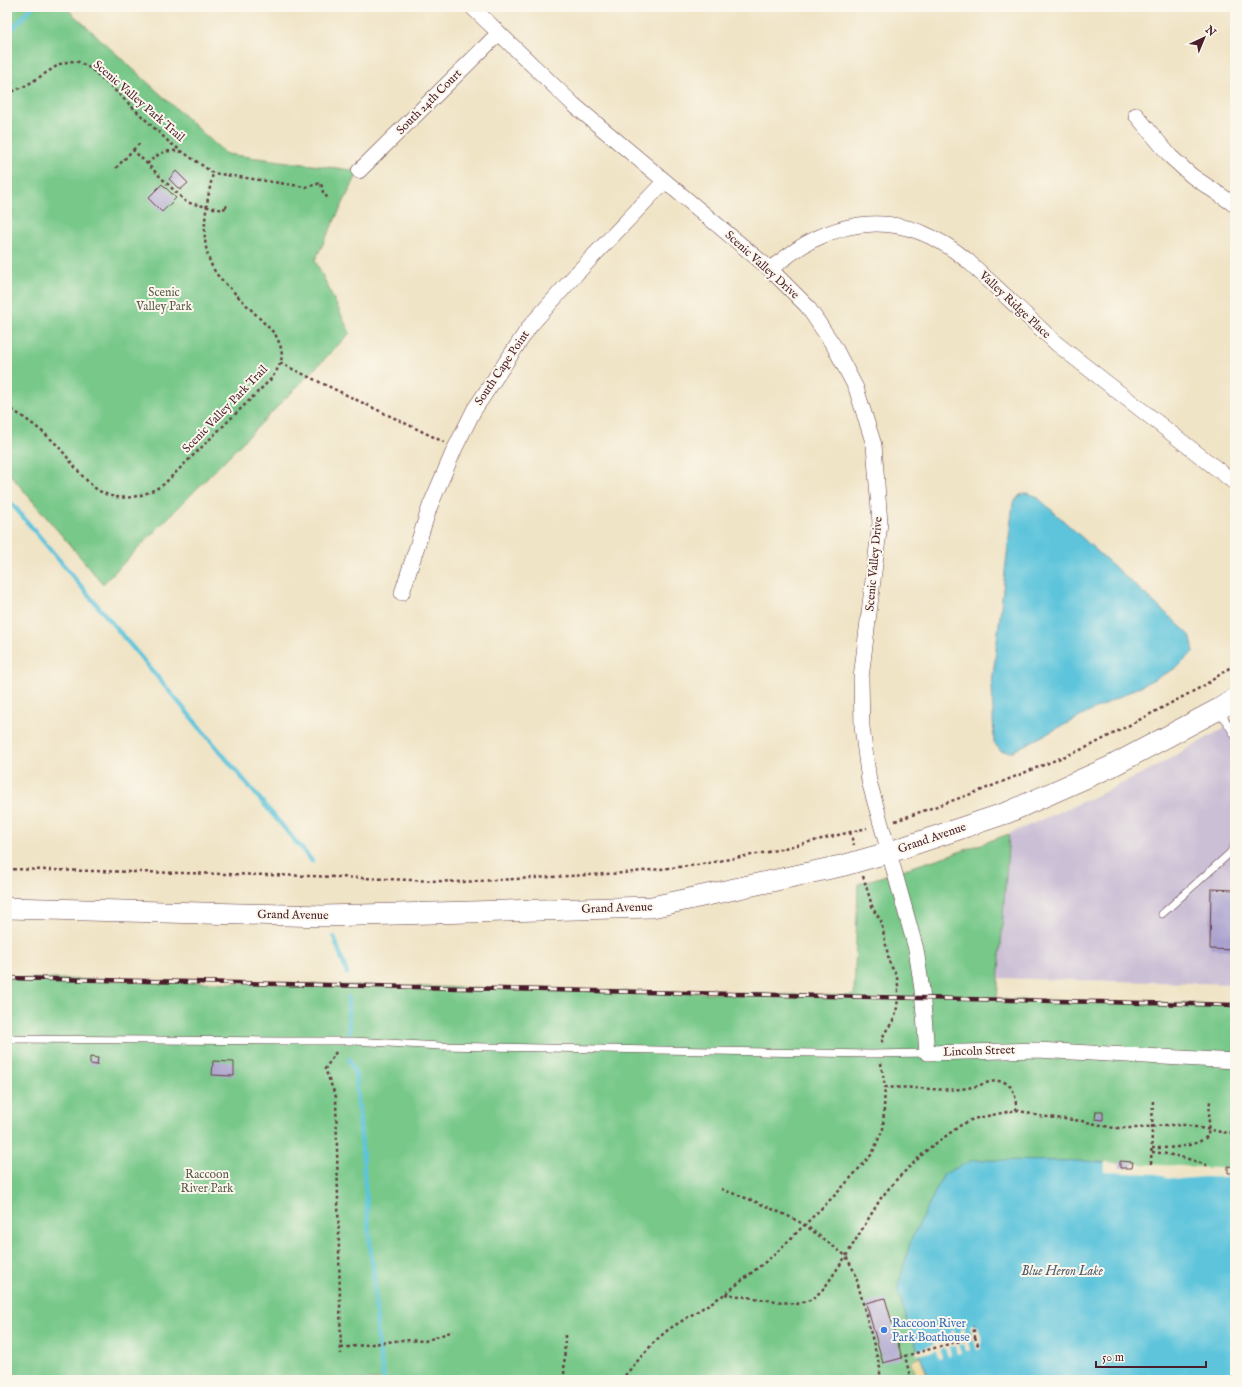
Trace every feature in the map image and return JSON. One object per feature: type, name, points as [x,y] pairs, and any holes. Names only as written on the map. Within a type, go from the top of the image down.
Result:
[{"type":"main road","name":"Grand Avenue","points":[[7,908],[324,916],[652,907],[826,870],[890,852],[1008,812],[1110,767],[1227,704]]},
{"type":"street","name":"Scenic Valley Drive","points":[[472,7],[574,105],[664,182],[770,269],[807,306],[834,346],[856,388],[874,444],[880,523],[861,678],[862,727],[869,781],[890,852]]},
{"type":"street","name":"South 24th Court","points":[[359,170],[498,33]]},
{"type":"street","points":[[1136,115],[1171,157],[1192,176],[1235,205]]},
{"type":"street","name":"South Cape Point","points":[[402,593],[430,506],[455,448],[474,410],[530,326],[578,272],[664,182]]},
{"type":"street","name":"Valley Ridge Place","points":[[770,269],[811,240],[832,231],[854,226],[874,224],[894,225],[913,229],[933,237],[953,248],[1057,344],[1235,483]]},
{"type":"street","name":"Lincoln Street","points":[[890,852],[916,949],[922,990],[927,1053],[1037,1050],[1235,1061]]},
{"type":"lane","points":[[1227,704],[1235,736]]},
{"type":"lane","points":[[1162,914],[1230,853],[1235,845]]},
{"type":"lane","points":[[8,1039],[343,1041],[440,1046],[876,1054],[927,1053]]},
{"type":"path","name":"Scenic Valley Park Trail","points":[[7,94],[27,85],[60,64],[70,61],[79,62],[90,68],[148,122],[184,152],[213,173],[306,186],[321,183],[323,192],[328,200]]},
{"type":"path","points":[[116,168],[140,143]]},
{"type":"path","points":[[133,150],[186,202],[224,210],[225,205],[227,207]]},
{"type":"path","points":[[147,164],[155,156],[163,152],[174,150],[184,152]]},
{"type":"path","name":"Scenic Valley Park Trail","points":[[7,406],[42,431],[85,479],[96,488],[109,495],[123,498],[141,496],[153,492],[164,484],[270,380],[280,363],[282,355],[281,345],[275,334],[213,270],[207,253],[206,207],[213,173]]},
{"type":"path","points":[[280,363],[455,448]]},
{"type":"path","points":[[897,820],[982,790],[1090,746],[1205,685],[1235,664]]},
{"type":"path","points":[[7,869],[312,876],[461,882],[624,873],[698,865],[768,852],[865,828]]},
{"type":"path","points":[[850,832],[852,840]]},
{"type":"path","points":[[341,1354],[336,1097],[325,1069],[343,1041]]},
{"type":"path","points":[[621,1380],[655,1342],[669,1329],[725,1294],[774,1255],[838,1192],[872,1154],[883,1129],[884,1087]]},
{"type":"path","points":[[1151,1164],[1154,1098]]},
{"type":"path","points":[[1152,1148],[1171,1147],[1195,1143],[1208,1136],[1210,1100]]},
{"type":"path","points":[[725,1294],[797,1304],[813,1299],[825,1287],[846,1256],[881,1198],[902,1173],[934,1144],[960,1125],[973,1119],[1016,1110],[1039,1116],[1082,1121],[1114,1128],[1185,1125],[1235,1133]]},
{"type":"path","points":[[1152,1152],[1180,1156],[1206,1166]]},
{"type":"path","points":[[721,1189],[754,1201],[788,1216],[804,1225],[846,1256],[855,1273],[880,1368],[880,1376],[878,1380]]},
{"type":"path","points":[[972,1326],[979,1348]]},
{"type":"path","points":[[341,1348],[403,1340],[425,1341],[453,1331]]},
{"type":"path","points":[[564,1380],[565,1335]]},
{"type":"path","points":[[911,1380],[905,1356],[976,1336]]},
{"type":"shaded area","points":[[1235,722],[1235,984],[998,978],[1009,834],[1107,791],[1155,767]]},
{"type":"green space","name":"Scenic Valley Park","points":[[7,7],[65,7],[226,154],[359,171],[315,260],[350,333],[103,584],[7,471]]},
{"type":"green space","name":"Raccoon River Park","points":[[1009,834],[997,999],[1235,1005],[1235,1380],[7,1380],[7,978],[854,996],[858,884],[959,852]]},
{"type":"sand","points":[[920,1357],[930,1380],[917,1380],[912,1361]]},
{"type":"water","points":[[1026,493],[1036,496],[1190,635],[1194,651],[1178,667],[1011,752],[1001,751],[994,743],[992,684],[1013,503],[1020,495]]},
{"type":"water","name":"Blue Heron Lake","points":[[973,1160],[1085,1161],[1235,1171],[1235,1380],[930,1380],[920,1357],[897,1290],[911,1240],[944,1174]]},
{"type":"pier","points":[[1105,1162],[1235,1169],[1235,1178],[1204,1177],[1180,1179],[1165,1177],[1157,1174],[1104,1172]]},
{"type":"pier","points":[[974,1324],[975,1327],[978,1326],[983,1343],[980,1344],[981,1349],[977,1350],[974,1340],[968,1342],[970,1350],[966,1351],[964,1343],[958,1345],[961,1353],[957,1354],[955,1346],[949,1347],[951,1355],[948,1356],[945,1348],[940,1350],[942,1358],[938,1359],[936,1351],[917,1355],[916,1351],[934,1345],[932,1336],[935,1335],[938,1344],[944,1342],[941,1333],[945,1333],[947,1341],[953,1340],[951,1331],[954,1330],[957,1339],[962,1337],[960,1328],[964,1327],[966,1336],[972,1334],[970,1325]]},
{"type":"building","points":[[176,171],[188,183],[180,190],[169,179]]},
{"type":"building","points":[[162,184],[176,198],[162,212],[148,198]]},
{"type":"building","points":[[1211,889],[1235,890],[1235,950],[1210,949]]},
{"type":"building","points":[[90,1057],[98,1058],[97,1065],[90,1064]]},
{"type":"building","points":[[213,1061],[234,1062],[234,1076],[212,1075]]},
{"type":"building","points":[[1096,1111],[1103,1111],[1103,1120],[1095,1119]]},
{"type":"building","points":[[1120,1161],[1133,1162],[1132,1168],[1120,1168]]},
{"type":"building","points":[[1228,1166],[1235,1167],[1235,1173],[1228,1173]]},
{"type":"building","name":"Raccoon River Park Boathouse","points":[[885,1298],[902,1358],[883,1363],[866,1303]]},
{"type":"waterway","points":[[7,35],[32,7]]},
{"type":"waterway","points":[[7,498],[312,861]]},
{"type":"waterway","points":[[334,937],[347,973]]},
{"type":"waterway","points":[[348,997],[349,1033]]},
{"type":"waterway","points":[[349,1059],[356,1077],[373,1265],[378,1343],[384,1380]]},
{"type":"railway","points":[[7,978],[1235,1005]]},
{"type":"place","name":"Raccoon River Park Boathouse","points":[[884,1330]]}]
